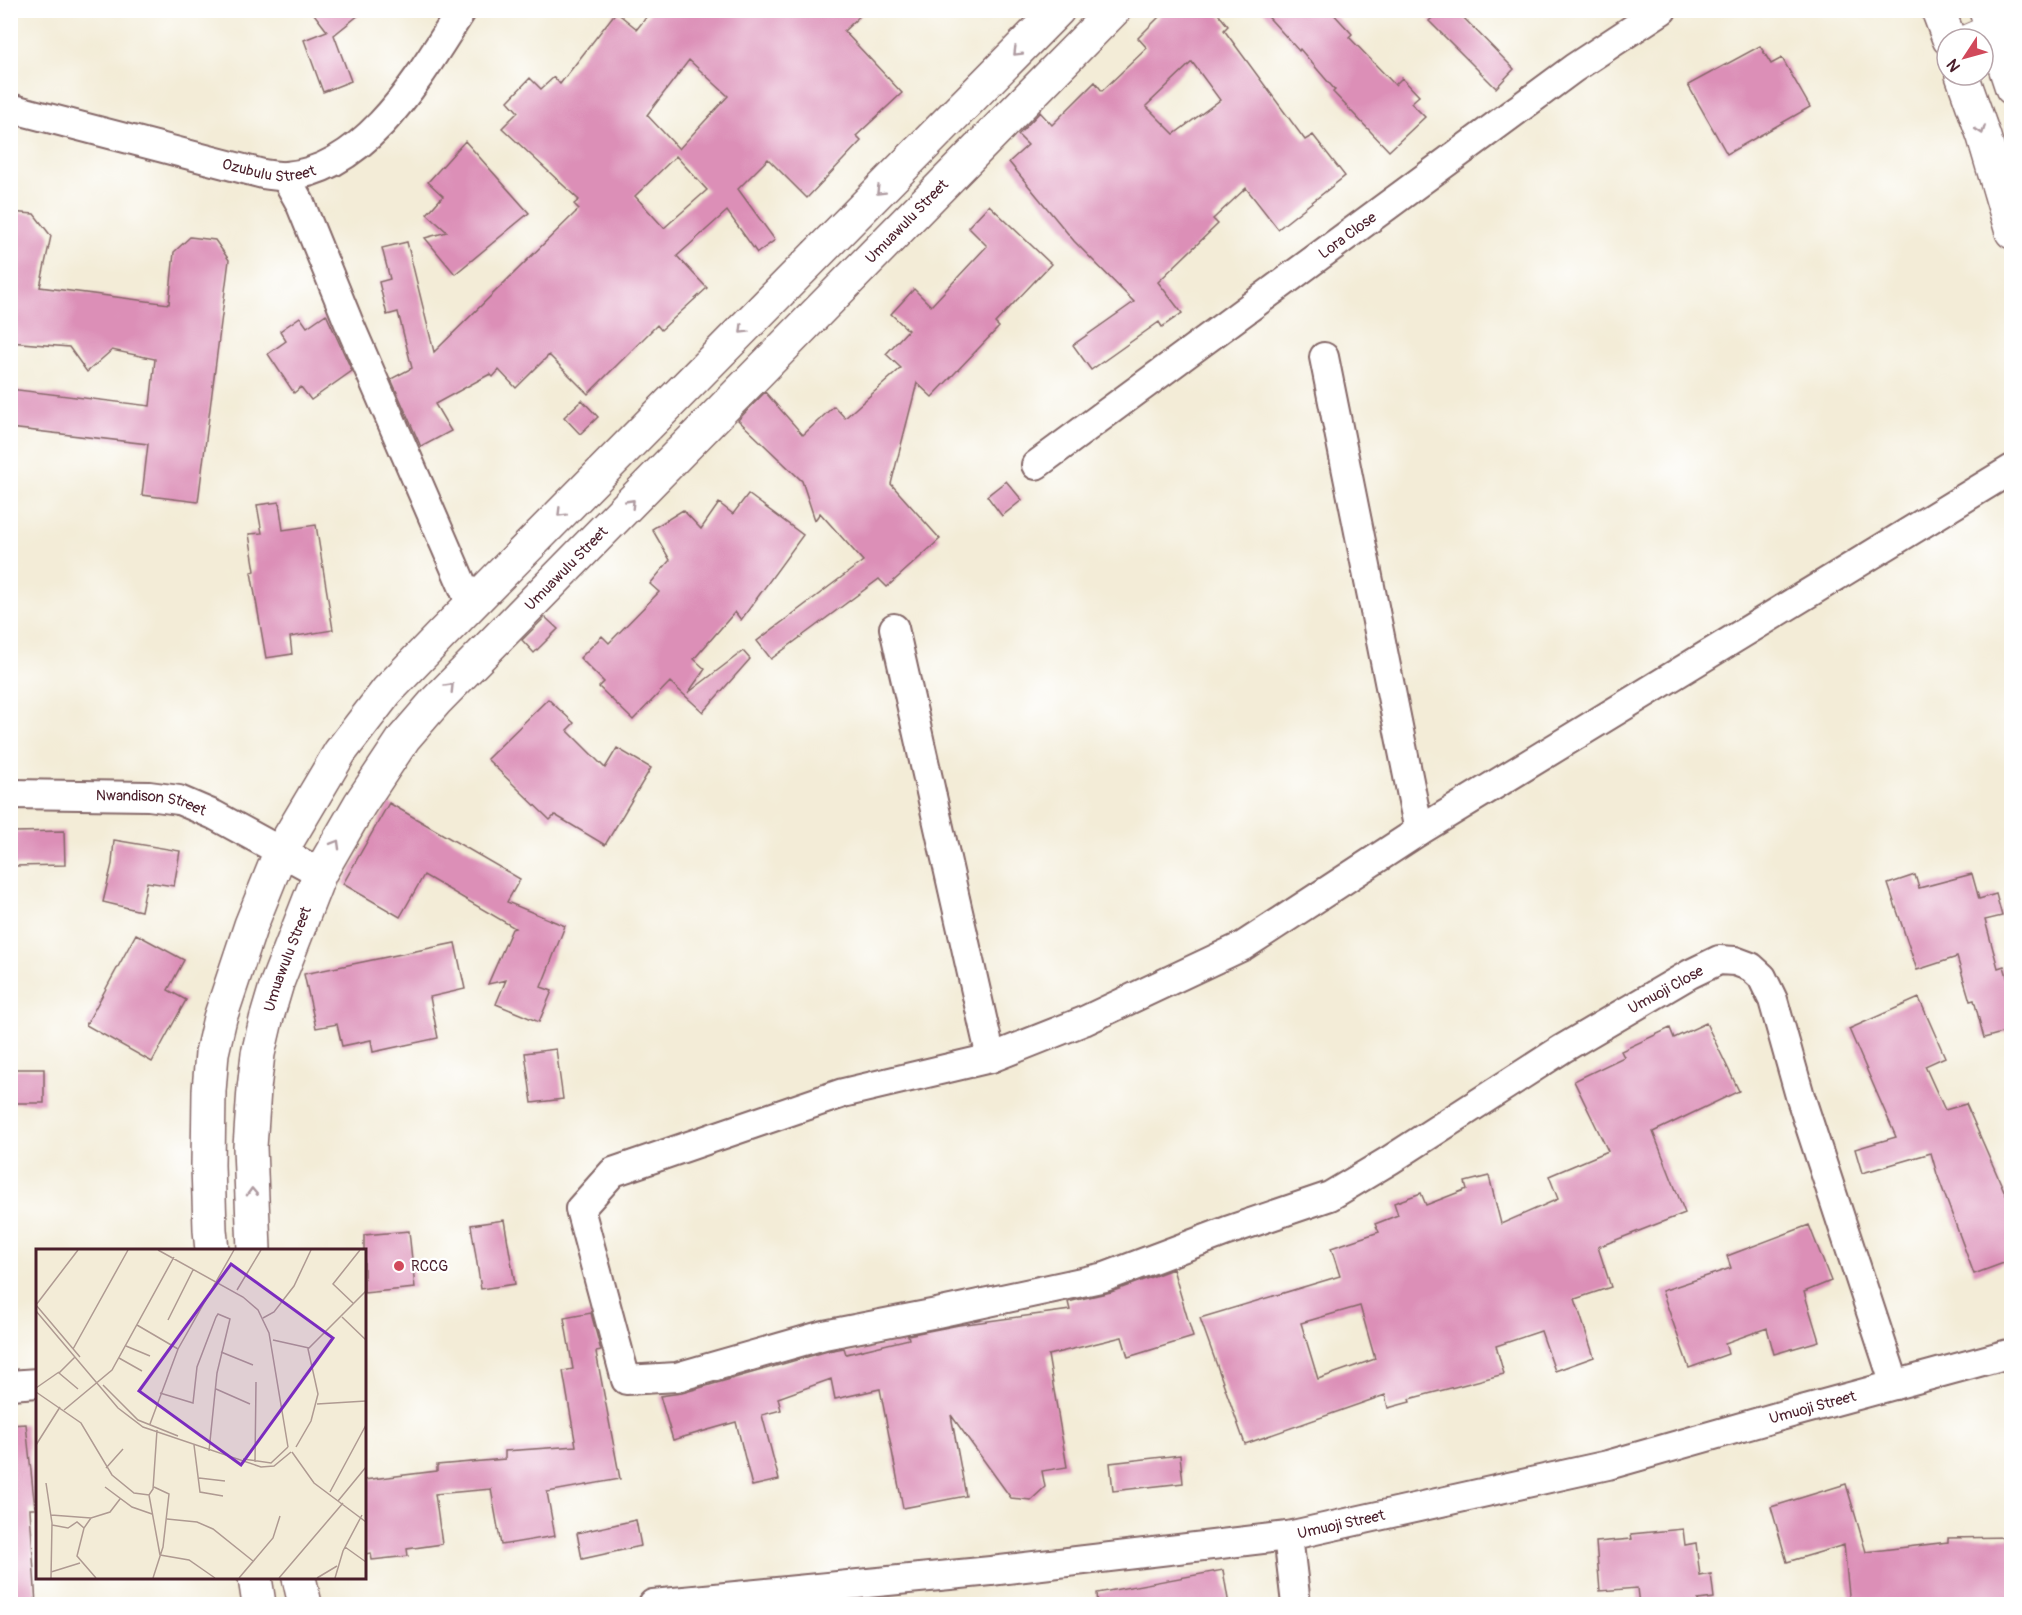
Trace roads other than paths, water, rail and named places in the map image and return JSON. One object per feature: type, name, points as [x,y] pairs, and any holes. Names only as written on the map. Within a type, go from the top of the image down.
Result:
[{"type":"main road","points":[[212,1249],[208,1164],[209,1091],[212,1053],[220,1018],[251,925],[280,852],[340,752],[387,691],[1058,10]]},
{"type":"main road","name":"Umuawulu Street","points":[[254,1249],[250,1147],[258,1054],[266,1020],[277,983],[320,873],[360,804],[404,738],[436,701],[1114,10]]},
{"type":"main road","points":[[1938,10],[1944,27]]},
{"type":"main road","points":[[1994,14],[2012,88]]},
{"type":"main road","points":[[1966,87],[1984,137],[2012,232]]},
{"type":"main road","points":[[255,1579],[259,1605]]},
{"type":"main road","points":[[299,1579],[305,1605]]},
{"type":"street","name":"Ozubulu Street","points":[[10,108],[263,174],[285,176],[306,173],[345,155],[387,117],[415,81],[462,10]]},
{"type":"street","name":"Lora Close","points":[[1036,465],[1574,68],[1662,10]]},
{"type":"street","points":[[285,176],[300,203],[348,321],[471,605]]},
{"type":"street","points":[[1324,357],[1419,831]]},
{"type":"street","points":[[894,628],[991,1058],[1084,1021],[1243,946],[1419,831],[2012,469]]},
{"type":"street","name":"Nwandison Street","points":[[10,794],[149,796],[178,800],[213,815],[320,873]]},
{"type":"street","name":"Umuoji Close","points":[[991,1058],[843,1093],[613,1172],[580,1209],[626,1380],[677,1377],[824,1335],[1105,1277],[1227,1231],[1330,1196],[1562,1049],[1690,974],[1719,960],[1735,961],[1750,967],[1762,977],[1773,1000],[1800,1096],[1895,1385]]},
{"type":"street","name":"Umuoji Street","points":[[653,1605],[990,1571],[1288,1536],[1608,1465],[2012,1353]]},
{"type":"street","points":[[10,1385],[36,1383]]},
{"type":"street","points":[[1288,1536],[1296,1605]]},
{"type":"lane","points":[[1971,27],[1994,14]]},
{"type":"place","name":"RCCG","points":[[399,1266]]}]
